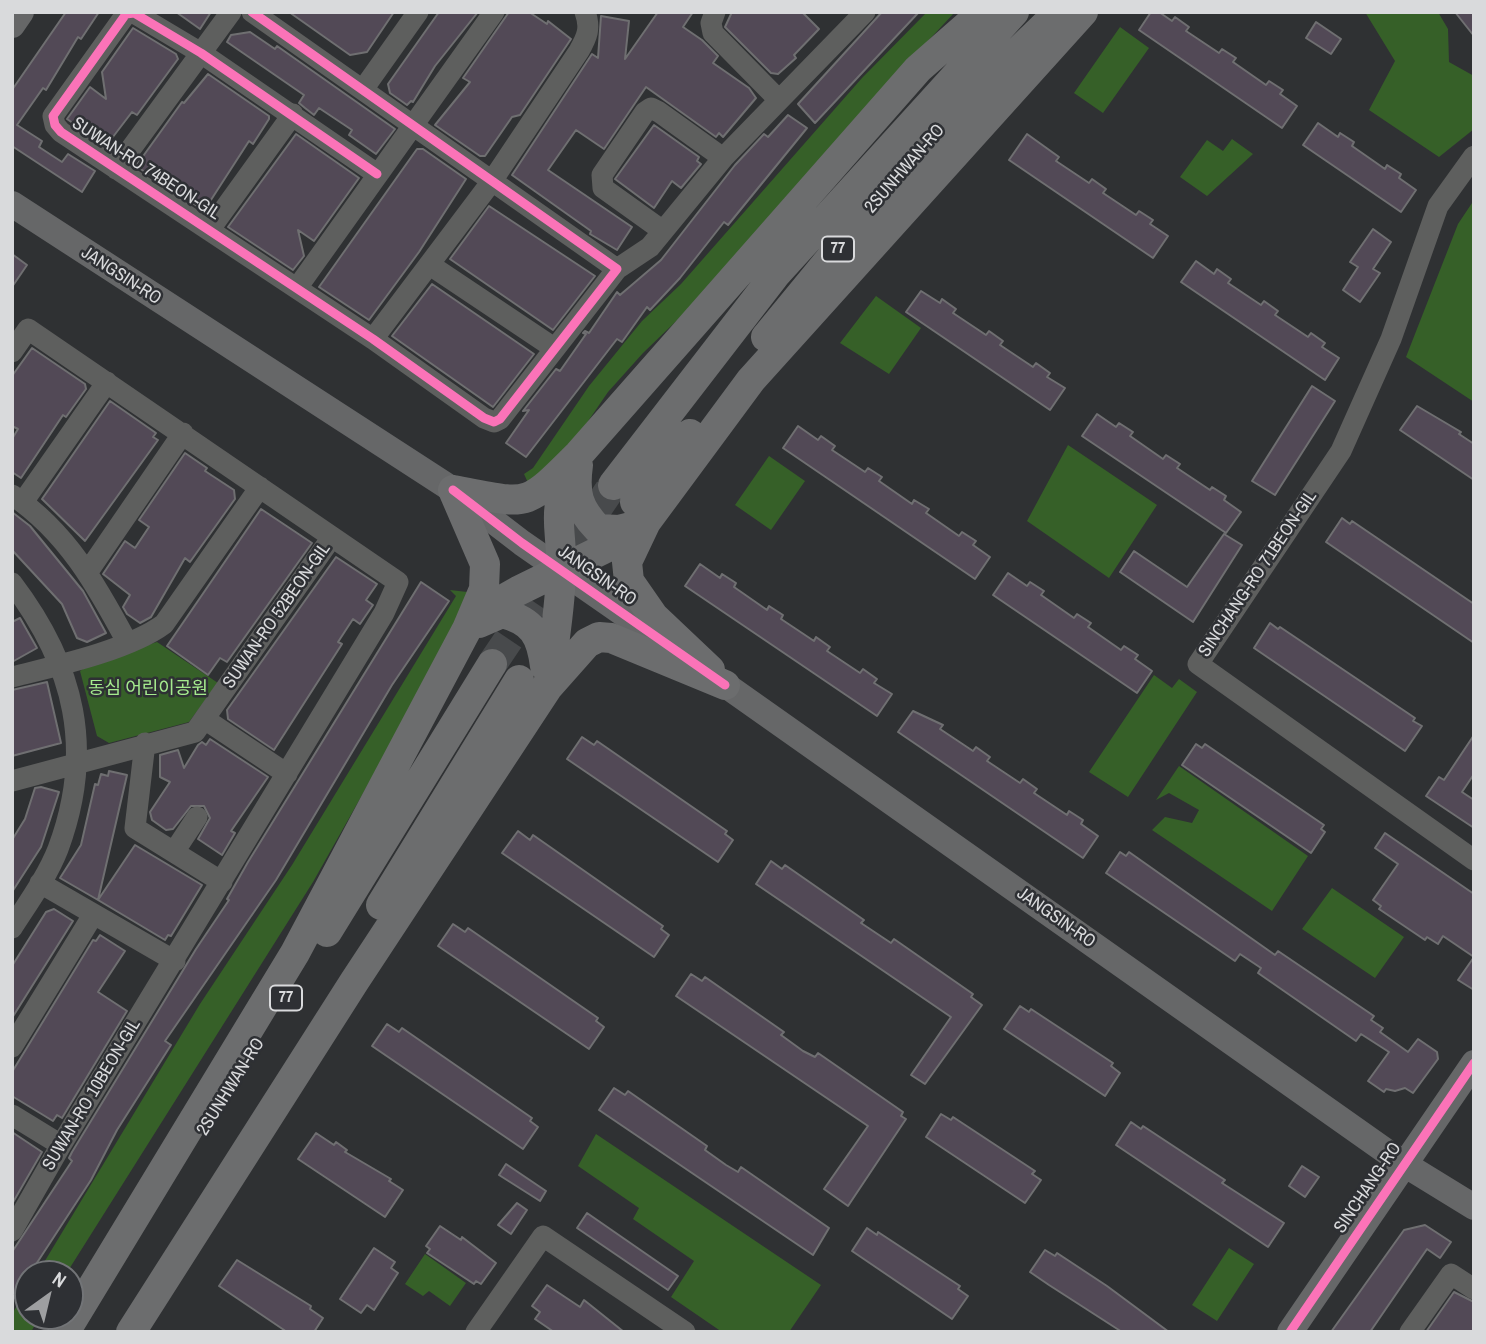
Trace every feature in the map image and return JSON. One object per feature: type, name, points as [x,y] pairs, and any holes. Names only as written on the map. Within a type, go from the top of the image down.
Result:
[{"type":"highway","points":[[453,490],[514,501],[530,499],[579,454],[918,69],[983,12]]},
{"type":"highway","name":"2SUNHWAN-RO","points":[[632,503],[775,275],[1014,12]]},
{"type":"highway","name":"2SUNHWAN-RO","points":[[632,503],[932,135],[1059,12]]},
{"type":"highway","points":[[579,454],[576,498],[582,512],[598,529],[619,530],[632,503],[751,380],[1083,12]]},
{"type":"highway","points":[[131,1332],[354,982],[534,684],[561,571],[557,525],[560,496],[579,454]]},
{"type":"highway","points":[[65,1332],[295,953],[467,629],[484,589],[485,564],[453,490]]},
{"type":"highway","points":[[467,629],[495,604],[628,537],[632,503]]},
{"type":"highway","points":[[632,503],[627,562],[629,581],[654,617],[725,685]]},
{"type":"highway","points":[[467,629],[502,613],[525,620],[535,629],[540,639],[534,684]]},
{"type":"highway","points":[[534,684],[599,637],[637,647],[725,685]]},
{"type":"highway","name":"2SUNHWAN-RO","points":[[80,1332],[492,664]]},
{"type":"highway","name":"2SUNHWAN-RO","points":[[118,1332],[534,684]]},
{"type":"main road","points":[[12,25],[21,12]]},
{"type":"main road","name":"JANGSIN-RO","points":[[12,204],[453,490],[561,571],[1404,1164],[1474,1207]]},
{"type":"main road","name":"SINCHANG-RO","points":[[1290,1332],[1474,1063]]},
{"type":"street","name":"SUWAN-RO 74BEON-GIL","points":[[116,169],[231,12]]},
{"type":"street","points":[[252,12],[364,88],[414,127],[617,269]]},
{"type":"street","points":[[364,88],[418,12]]},
{"type":"street","points":[[297,288],[494,12]]},
{"type":"street","points":[[373,339],[492,181],[586,39],[590,24],[585,12]]},
{"type":"street","points":[[715,12],[711,23],[713,33],[778,99]]},
{"type":"street","name":"SUWAN-RO 74BEON-GIL","points":[[377,174],[293,114],[142,16],[126,14],[54,112],[53,121],[57,129],[373,339],[484,418],[494,422],[505,415],[617,269],[643,253],[723,158],[865,12]]},
{"type":"street","points":[[663,230],[603,188],[601,182],[602,175],[645,112],[651,108],[659,111],[723,158]]},
{"type":"street","name":"SUWAN-RO 74BEON-GIL","points":[[210,229],[293,114]]},
{"type":"street","name":"SINCHANG-RO 71BEON-GIL","points":[[1474,156],[1438,206],[1391,339],[1340,451],[1198,664],[1474,860]]},
{"type":"street","points":[[430,265],[554,348]]},
{"type":"street","name":"SUWAN-RO 52BEON-GIL","points":[[12,352],[20,324],[398,582]]},
{"type":"street","points":[[107,382],[18,499],[56,533],[89,570],[127,642]]},
{"type":"street","points":[[89,570],[183,433]]},
{"type":"street","points":[[12,677],[60,665],[127,642],[152,633],[164,624],[260,487]]},
{"type":"street","name":"SUWAN-RO 52BEON-GIL","points":[[15,785],[145,743],[195,732],[206,720],[331,537]]},
{"type":"street","name":"SUWAN-RO 10BEON-GIL","points":[[12,1231],[61,1145],[384,613],[398,582]]},
{"type":"street","points":[[12,583],[40,620],[60,665],[77,733],[78,765],[57,852],[12,928]]},
{"type":"street","points":[[206,720],[287,774]]},
{"type":"street","points":[[145,743],[135,828],[222,882]]},
{"type":"street","points":[[174,852],[197,817]]},
{"type":"street","points":[[40,883],[175,961]]},
{"type":"street","points":[[12,1046],[93,915]]},
{"type":"street","points":[[12,1115],[61,1145]]},
{"type":"street","points":[[476,1332],[542,1236],[685,1332]]},
{"type":"street","points":[[1410,1332],[1451,1273],[1474,1289]]},
{"type":"green space","points":[[927,12],[955,12],[870,103],[697,301],[643,353],[608,392],[554,471],[530,487],[524,474],[533,468],[589,386],[642,321],[681,284],[862,78]]},
{"type":"green space","points":[[1365,12],[1438,12],[1448,29],[1449,62],[1474,76],[1474,129],[1439,157],[1369,110],[1395,61]]},
{"type":"green space","points":[[1120,27],[1149,48],[1103,113],[1074,93]]},
{"type":"green space","points":[[1232,139],[1253,154],[1207,196],[1180,177],[1207,140],[1223,151]]},
{"type":"green space","points":[[1474,200],[1474,402],[1406,357],[1458,224]]},
{"type":"green space","points":[[876,296],[921,328],[889,374],[840,343]]},
{"type":"green space","points":[[1068,445],[1157,505],[1109,578],[1027,521]]},
{"type":"green space","points":[[769,456],[805,481],[771,530],[735,505]]},
{"type":"green space","points":[[450,590],[476,593],[313,882],[75,1260],[45,1260],[200,1004],[292,865],[456,596]]},
{"type":"green space","name":"동심 어린이공원","points":[[157,642],[218,683],[189,722],[109,743],[97,736],[80,671],[95,661]]},
{"type":"green space","points":[[1154,675],[1172,688],[1179,679],[1197,692],[1128,797],[1089,772]]},
{"type":"green space","points":[[1179,766],[1308,856],[1272,911],[1152,830],[1165,817],[1192,823],[1199,810],[1169,793],[1156,800]]},
{"type":"green space","points":[[1332,888],[1404,937],[1375,978],[1302,929]]},
{"type":"green space","points":[[596,1134],[821,1285],[789,1332],[722,1332],[671,1297],[694,1261],[633,1219],[639,1208],[578,1166]]},
{"type":"green space","points":[[1229,1248],[1254,1264],[1217,1321],[1192,1305]]},
{"type":"green space","points":[[425,1254],[466,1283],[450,1306],[429,1291],[423,1296],[405,1284]]},
{"type":"green space","points":[[14,1311],[14,1330],[32,1330],[31,1332],[12,1332]]},
{"type":"building","points":[[66,12],[99,12],[81,39],[78,37],[46,90],[43,88],[17,125],[42,141],[39,147],[62,162],[68,154],[95,171],[82,192],[12,146],[12,90]]},
{"type":"building","points":[[176,12],[211,12],[200,29]]},
{"type":"building","points":[[289,12],[394,12],[367,52],[350,55]]},
{"type":"building","points":[[439,12],[478,12],[435,66],[413,102],[407,105],[390,93],[388,84]]},
{"type":"building","points":[[509,12],[529,12],[547,24],[548,21],[571,39],[520,115],[512,117],[485,156],[480,156],[435,125],[470,82],[463,78]]},
{"type":"building","points":[[658,12],[693,12],[683,27],[702,40],[718,56],[713,63],[749,88],[756,98],[723,137],[719,133],[716,137],[646,87],[604,149],[576,130],[548,170],[632,227],[617,250],[590,234],[591,231],[512,175],[592,54],[598,58],[601,16],[629,21],[625,59]]},
{"type":"building","points":[[732,12],[802,12],[819,29],[794,55],[796,58],[778,74],[771,73],[725,27]]},
{"type":"building","points":[[882,12],[919,12],[815,123],[798,104]]},
{"type":"building","points":[[1151,12],[1159,12],[1172,21],[1175,17],[1189,27],[1186,31],[1219,53],[1222,49],[1236,58],[1233,62],[1266,85],[1269,81],[1283,90],[1280,94],[1297,106],[1282,128],[1139,30]]},
{"type":"building","points":[[1455,12],[1474,12],[1474,36]]},
{"type":"building","points":[[1316,22],[1341,39],[1331,54],[1306,38]]},
{"type":"building","points":[[133,28],[176,54],[178,59],[137,115],[132,112],[106,146],[67,119],[90,87],[106,99],[102,72]]},
{"type":"building","points":[[250,32],[275,49],[277,46],[395,129],[376,154],[349,135],[352,130],[319,108],[314,115],[299,103],[304,95],[227,42],[231,35]]},
{"type":"building","points":[[208,74],[269,116],[269,119],[253,144],[249,141],[209,203],[206,200],[200,208],[136,166],[182,102],[184,103]]},
{"type":"building","points":[[788,115],[807,128],[728,225],[724,222],[680,278],[650,310],[647,307],[622,342],[617,339],[526,457],[506,443],[529,410],[523,411],[556,369],[560,371],[586,334],[583,333],[589,333],[617,292],[620,295],[661,260],[735,165],[764,134],[768,137]]},
{"type":"building","points":[[1318,123],[1338,137],[1340,133],[1354,142],[1352,146],[1385,169],[1387,165],[1401,174],[1399,178],[1416,190],[1401,212],[1303,145]]},
{"type":"building","points":[[654,125],[699,157],[697,161],[701,164],[681,188],[672,181],[654,208],[615,179]]},
{"type":"building","points":[[296,134],[359,178],[314,241],[298,230],[304,256],[293,270],[228,227]]},
{"type":"building","points":[[1027,134],[1059,157],[1056,161],[1089,183],[1092,179],[1106,189],[1103,193],[1136,215],[1139,211],[1153,220],[1150,224],[1168,236],[1153,258],[1009,160]]},
{"type":"building","points":[[417,149],[423,149],[466,179],[419,252],[369,320],[319,287]]},
{"type":"building","points":[[489,206],[595,276],[553,330],[450,259]]},
{"type":"building","points":[[1373,229],[1391,242],[1373,269],[1380,273],[1360,302],[1343,290],[1358,267],[1350,262]]},
{"type":"building","points":[[12,254],[27,265],[12,287]]},
{"type":"building","points":[[1196,261],[1214,274],[1217,269],[1231,279],[1228,283],[1261,305],[1264,301],[1278,311],[1275,315],[1308,337],[1311,333],[1325,343],[1322,347],[1339,358],[1325,380],[1181,282]]},
{"type":"building","points":[[432,284],[534,354],[493,407],[392,336]]},
{"type":"building","points":[[921,291],[940,303],[942,299],[956,309],[953,313],[986,335],[989,331],[1003,341],[1000,345],[1033,367],[1036,363],[1050,373],[1047,377],[1065,388],[1050,410],[906,312]]},
{"type":"building","points":[[32,348],[85,384],[86,389],[66,417],[63,415],[21,478],[12,472],[12,439],[18,429],[12,426],[12,376]]},
{"type":"building","points":[[1312,386],[1335,401],[1275,495],[1252,481]]},
{"type":"building","points":[[110,401],[156,433],[153,437],[158,440],[85,541],[42,499]]},
{"type":"building","points":[[1417,406],[1461,432],[1459,434],[1474,444],[1474,480],[1400,430]]},
{"type":"building","points":[[1097,414],[1116,427],[1119,423],[1133,432],[1130,436],[1163,459],[1166,455],[1180,464],[1177,468],[1210,490],[1212,487],[1226,496],[1224,500],[1241,512],[1226,533],[1082,436]]},
{"type":"building","points":[[798,426],[818,440],[821,436],[835,446],[832,450],[865,472],[868,468],[882,477],[879,481],[912,504],[914,500],[929,509],[926,513],[959,536],[962,532],[976,541],[973,545],[990,557],[975,579],[783,448]]},
{"type":"building","points":[[185,453],[207,468],[205,471],[234,490],[235,499],[190,562],[185,558],[151,617],[140,623],[127,614],[123,607],[130,595],[103,574],[125,541],[135,548],[149,527],[139,520]]},
{"type":"building","points":[[261,509],[312,543],[227,662],[220,658],[208,675],[167,646]]},
{"type":"building","points":[[12,512],[30,526],[83,591],[106,633],[87,642],[77,638],[62,604],[12,550]]},
{"type":"building","points":[[1342,518],[1350,524],[1352,521],[1474,604],[1474,643],[1326,542]]},
{"type":"building","points":[[1224,534],[1242,545],[1193,622],[1120,572],[1134,551],[1187,587]]},
{"type":"building","points":[[336,557],[377,584],[366,600],[373,605],[360,624],[353,619],[338,642],[342,644],[274,750],[228,719],[227,710]]},
{"type":"building","points":[[700,564],[720,578],[722,574],[736,583],[734,587],[767,610],[769,606],[783,615],[781,619],[814,641],[816,637],[830,647],[827,651],[860,673],[863,669],[877,679],[874,683],[892,694],[877,716],[685,586]]},
{"type":"building","points":[[1008,573],[1027,586],[1030,582],[1044,591],[1041,595],[1074,618],[1077,614],[1091,623],[1088,627],[1121,650],[1124,646],[1138,655],[1135,659],[1152,671],[1137,693],[993,595]]},
{"type":"building","points":[[421,582],[449,601],[392,685],[276,880],[165,1041],[171,1045],[117,1130],[91,1180],[39,1260],[14,1260],[12,1301],[12,1252],[72,1161],[69,1158],[72,1152],[229,900],[227,899]]},
{"type":"building","points":[[20,618],[37,648],[12,662],[12,622]]},
{"type":"building","points":[[1270,623],[1278,629],[1280,627],[1415,718],[1413,721],[1422,726],[1405,751],[1254,648]]},
{"type":"building","points":[[47,682],[61,743],[12,756],[12,690]]},
{"type":"building","points":[[913,711],[943,725],[940,729],[973,751],[976,747],[990,757],[987,761],[1020,783],[1023,779],[1037,789],[1034,793],[1067,815],[1069,811],[1083,820],[1081,824],[1098,836],[1083,858],[898,732]]},
{"type":"building","points":[[1474,735],[1474,774],[1462,792],[1474,800],[1474,828],[1426,796],[1439,777],[1444,780]]},
{"type":"building","points":[[582,737],[594,745],[597,741],[727,831],[725,834],[733,840],[718,862],[567,759]]},
{"type":"building","points":[[210,739],[268,777],[231,831],[235,833],[222,855],[198,839],[210,818],[204,806],[191,806],[173,829],[166,830],[152,820],[150,812],[170,782],[160,777],[160,755],[178,750],[184,768],[198,745],[202,742],[206,745]]},
{"type":"building","points":[[1196,744],[1202,748],[1205,744],[1324,825],[1321,829],[1325,832],[1311,853],[1182,765]]},
{"type":"building","points":[[109,771],[127,775],[98,900],[60,878],[81,845],[95,784],[98,785],[101,774],[108,776]]},
{"type":"building","points":[[35,788],[59,792],[41,847],[12,892],[12,840],[25,819]]},
{"type":"building","points":[[518,831],[530,840],[533,835],[663,926],[661,929],[669,935],[654,957],[502,853]]},
{"type":"building","points":[[1385,833],[1474,894],[1474,957],[1443,936],[1438,944],[1427,937],[1425,940],[1379,909],[1381,906],[1373,900],[1398,864],[1375,848]]},
{"type":"building","points":[[135,845],[202,885],[171,936],[168,935],[165,940],[98,900]]},
{"type":"building","points":[[1120,852],[1126,856],[1129,852],[1275,955],[1278,951],[1374,1016],[1371,1020],[1383,1028],[1380,1032],[1408,1052],[1418,1039],[1437,1052],[1438,1059],[1413,1093],[1405,1088],[1395,1091],[1386,1089],[1384,1092],[1368,1081],[1389,1052],[1361,1034],[1356,1041],[1258,973],[1261,968],[1240,954],[1235,961],[1106,873]]},
{"type":"building","points":[[771,861],[782,869],[785,865],[864,920],[861,923],[891,943],[894,939],[973,994],[971,997],[982,1005],[925,1084],[911,1075],[951,1017],[756,884]]},
{"type":"building","points":[[54,909],[73,921],[12,1018],[12,966],[46,912]]},
{"type":"building","points":[[453,924],[465,932],[468,928],[598,1018],[596,1021],[604,1027],[589,1049],[438,946]]},
{"type":"building","points":[[100,935],[125,951],[98,992],[127,1011],[62,1118],[57,1115],[53,1121],[12,1096],[12,1072],[93,940],[96,941]]},
{"type":"building","points":[[1474,957],[1474,990],[1458,980]]},
{"type":"building","points":[[691,974],[702,981],[705,977],[784,1032],[781,1035],[803,1051],[815,1057],[818,1053],[903,1112],[901,1116],[906,1119],[848,1206],[824,1189],[868,1126],[676,996]]},
{"type":"building","points":[[1020,1006],[1029,1012],[1031,1009],[1113,1063],[1111,1066],[1120,1073],[1105,1096],[1004,1029]]},
{"type":"building","points":[[387,1024],[399,1032],[402,1028],[532,1118],[530,1121],[538,1127],[523,1149],[372,1046]]},
{"type":"building","points":[[614,1088],[625,1095],[628,1091],[707,1146],[705,1150],[726,1165],[738,1172],[741,1167],[829,1228],[813,1255],[599,1110]]},
{"type":"building","points":[[941,1114],[951,1120],[953,1117],[1035,1171],[1032,1174],[1041,1180],[1025,1203],[926,1137]]},
{"type":"building","points":[[1131,1122],[1141,1129],[1143,1126],[1225,1180],[1222,1183],[1284,1223],[1268,1247],[1116,1145]]},
{"type":"building","points":[[12,1132],[42,1152],[12,1204]]},
{"type":"building","points":[[316,1133],[334,1145],[336,1142],[347,1150],[345,1152],[391,1179],[389,1181],[403,1190],[385,1217],[298,1159]]},
{"type":"building","points":[[506,1164],[546,1191],[540,1201],[499,1175]]},
{"type":"building","points":[[1302,1166],[1319,1177],[1305,1197],[1289,1186]]},
{"type":"building","points":[[517,1203],[527,1210],[511,1234],[498,1225]]},
{"type":"building","points":[[587,1213],[678,1276],[668,1290],[577,1228]]},
{"type":"building","points":[[1425,1225],[1451,1242],[1440,1258],[1427,1249],[1370,1332],[1331,1332],[1404,1230]]},
{"type":"building","points":[[440,1226],[461,1240],[462,1237],[496,1263],[481,1284],[476,1281],[474,1284],[427,1253],[430,1249],[426,1246]]},
{"type":"building","points":[[867,1228],[877,1235],[878,1232],[960,1286],[958,1289],[968,1296],[952,1319],[852,1251]]},
{"type":"building","points":[[374,1248],[395,1262],[391,1268],[398,1273],[374,1310],[367,1305],[361,1313],[340,1299]]},
{"type":"building","points":[[1045,1250],[1055,1256],[1057,1253],[1107,1286],[1169,1332],[1122,1332],[1049,1285],[1030,1272]]},
{"type":"building","points":[[237,1260],[311,1306],[310,1309],[323,1318],[314,1332],[287,1332],[219,1286]]},
{"type":"building","points":[[547,1285],[580,1307],[584,1300],[624,1332],[554,1332],[535,1319],[540,1312],[532,1306]]},
{"type":"building","points":[[1454,1292],[1474,1302],[1474,1332],[1426,1332]]},
{"type":"tunnel","points":[[492,664],[613,485]]},
{"type":"cycle path","points":[[252,12],[617,269],[500,419],[494,422],[484,418],[373,339],[61,132],[55,125],[53,116],[126,14],[134,13],[201,53],[377,174]]},
{"type":"cycle path","points":[[453,490],[522,543],[725,685]]},
{"type":"cycle path","points":[[1290,1332],[1474,1063]]}]
